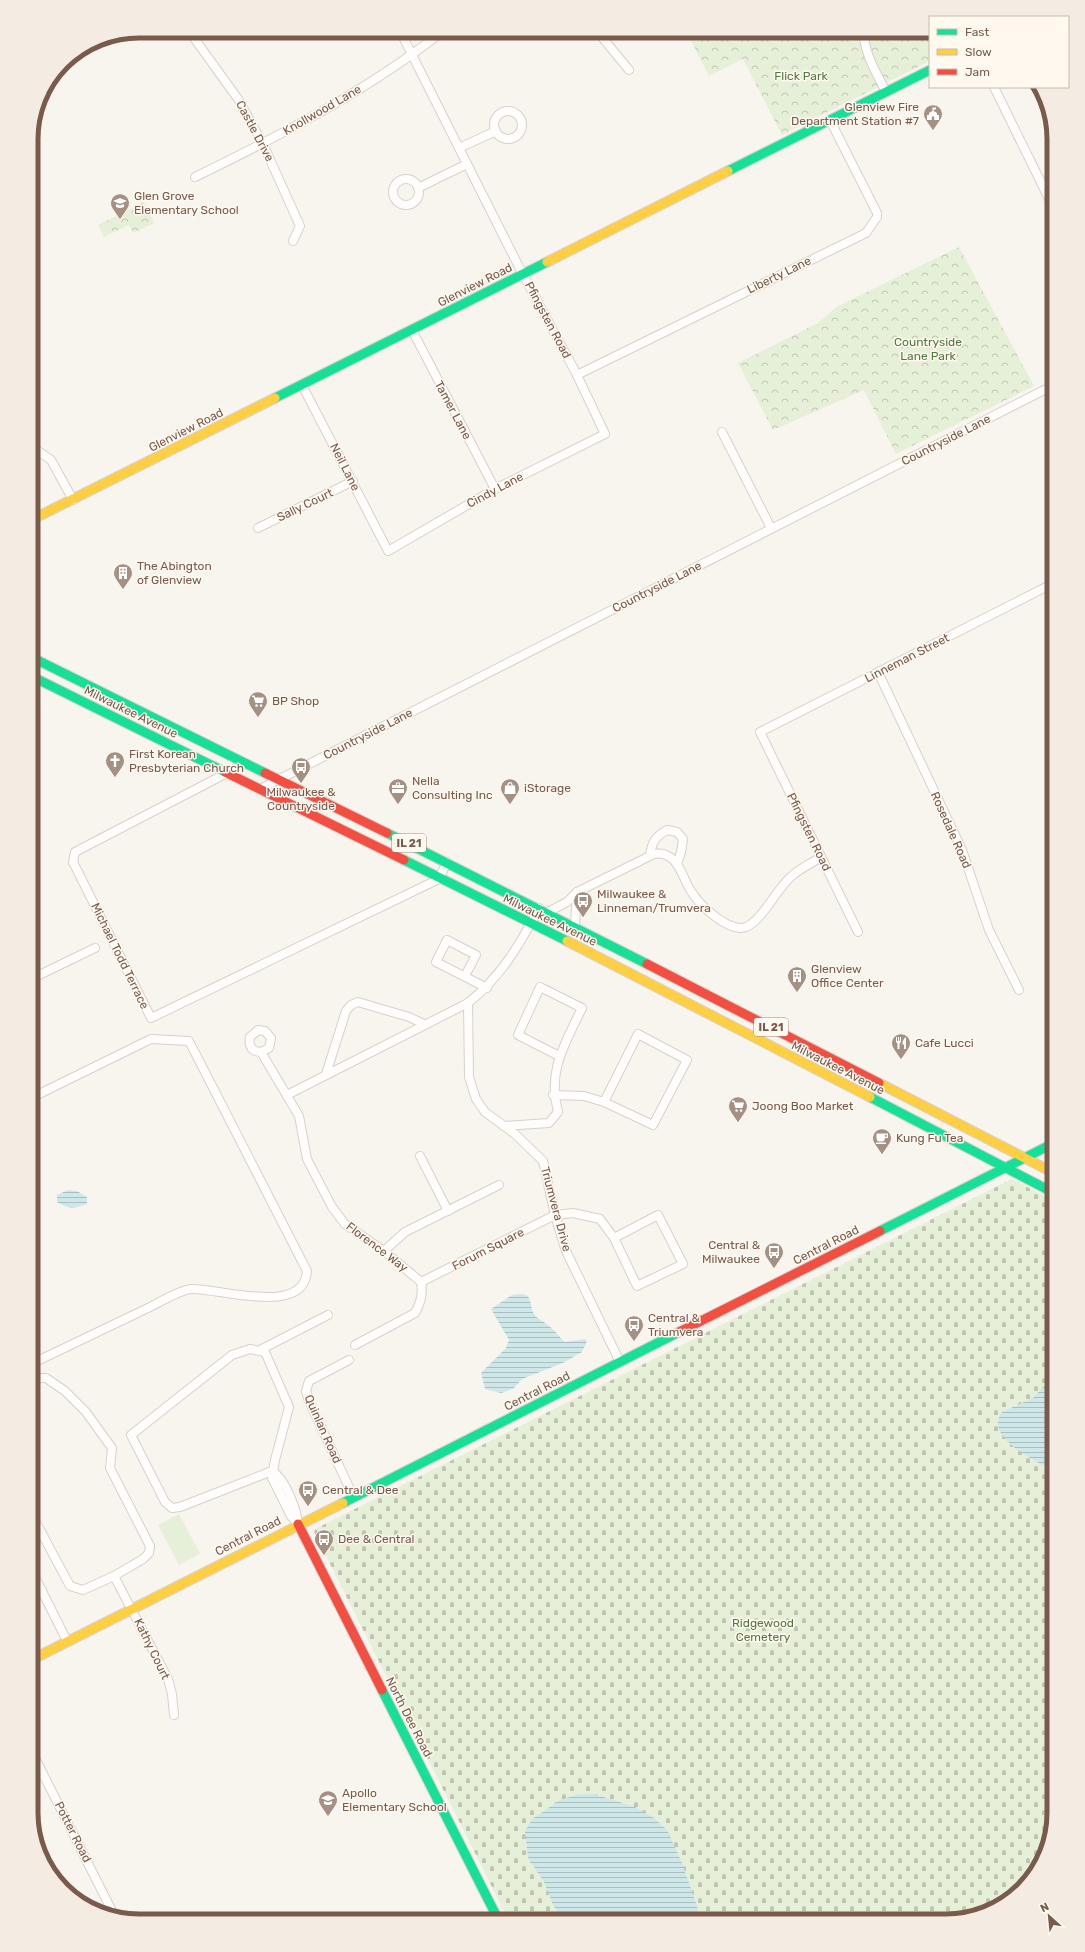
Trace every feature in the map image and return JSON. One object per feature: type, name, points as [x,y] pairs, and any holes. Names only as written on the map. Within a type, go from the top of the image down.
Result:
[{"type":"main road","name":"Glenview Road","points":[[38,517],[929,70]]},
{"type":"main road","name":"Milwaukee Avenue","points":[[38,660],[548,912],[1047,1169]]},
{"type":"main road","name":"Milwaukee Avenue","points":[[38,679],[530,924],[806,1064],[1047,1189]]},
{"type":"main road","points":[[806,1064],[814,1059],[822,1059],[869,1083],[883,1085]]},
{"type":"main road","name":"Central Road","points":[[38,1656],[1047,1147]]},
{"type":"main road","name":"North Dee Road","points":[[298,1524],[494,1914]]},
{"type":"street","name":"Castle Drive","points":[[194,38],[238,99],[263,144],[300,226],[293,241]]},
{"type":"street","name":"Pfingsten Road","points":[[404,38],[467,164],[577,375],[605,434]]},
{"type":"street","name":"Knollwood Lane","points":[[195,177],[263,144],[323,112],[412,55],[434,38]]},
{"type":"street","points":[[602,38],[629,70]]},
{"type":"street","points":[[864,38],[867,50],[886,92]]},
{"type":"street","points":[[994,88],[1047,195]]},
{"type":"street","name":"Liberty Lane","points":[[577,375],[866,233],[877,217],[877,213],[830,120]]},
{"type":"street","points":[[459,148],[496,132]]},
{"type":"street","points":[[418,188],[467,164]]},
{"type":"street","name":"Tamer Lane","points":[[412,330],[495,489]]},
{"type":"street","name":"Neil Lane","points":[[302,385],[388,551]]},
{"type":"street","name":"Countryside Lane","points":[[260,790],[1047,388]]},
{"type":"street","points":[[722,432],[771,528]]},
{"type":"street","name":"Cindy Lane","points":[[388,551],[495,489],[605,434]]},
{"type":"street","points":[[38,451],[51,460],[73,500]]},
{"type":"street","name":"Sally Court","points":[[258,528],[353,481]]},
{"type":"street","name":"Linneman Street","points":[[760,732],[1047,587]]},
{"type":"street","name":"Rosedale Road","points":[[878,672],[962,850],[989,930],[1019,990]]},
{"type":"street","name":"Pfingsten Road","points":[[760,732],[858,932]]},
{"type":"street","name":"Michael Todd Terrace","points":[[227,773],[75,852],[73,862],[151,1018],[439,879]]},
{"type":"street","points":[[650,855],[652,843],[658,835],[667,830],[677,832],[683,839],[681,852],[676,864]]},
{"type":"street","points":[[548,912],[567,902],[577,892],[650,855],[662,853],[669,856],[676,864],[698,901],[721,921],[736,928],[747,927],[756,920],[792,875],[821,857]]},
{"type":"street","points":[[439,879],[447,862]]},
{"type":"street","points":[[575,926],[577,892]]},
{"type":"street","points":[[261,1052],[286,1095],[468,1003],[487,988],[508,961],[539,908]]},
{"type":"street","points":[[465,976],[476,955],[447,940],[436,962],[487,988]]},
{"type":"street","points":[[38,976],[95,948]]},
{"type":"street","points":[[504,1126],[549,1123],[558,1112],[553,1095],[554,1075],[559,1056],[582,1008],[540,987],[518,1035],[559,1056]]},
{"type":"street","points":[[326,1074],[346,1011],[351,1005],[358,1002],[398,1013],[424,1024]]},
{"type":"street","name":"Triumvera Drive","points":[[468,1003],[469,1078],[476,1099],[485,1112],[515,1134],[543,1161],[555,1215],[566,1251],[620,1362]]},
{"type":"street","points":[[553,1095],[584,1096],[604,1102],[653,1125],[687,1060],[638,1034],[604,1102]]},
{"type":"street","points":[[38,1095],[151,1039],[189,1041],[307,1271],[307,1280],[300,1289],[288,1295],[269,1298],[190,1289],[38,1361]]},
{"type":"street","name":"Florence Way","points":[[286,1095],[299,1116],[307,1159],[332,1207],[345,1224],[384,1251],[421,1282]]},
{"type":"street","points":[[420,1156],[448,1211]]},
{"type":"street","points":[[384,1251],[405,1232],[499,1185]]},
{"type":"street","points":[[555,1215],[573,1213],[600,1219],[614,1238],[637,1286],[683,1264],[658,1215],[614,1238]]},
{"type":"street","name":"Forum Square","points":[[421,1282],[555,1215]]},
{"type":"street","points":[[355,1345],[415,1313],[423,1292],[421,1282]]},
{"type":"street","points":[[272,1471],[180,1507],[172,1508],[165,1502],[131,1435],[232,1356],[250,1349],[263,1351],[328,1315]]},
{"type":"street","points":[[263,1351],[289,1407],[272,1471],[272,1478],[291,1516],[298,1524]]},
{"type":"street","name":"Quinlan Road","points":[[349,1360],[309,1380],[306,1391],[309,1401],[353,1496]]},
{"type":"street","points":[[38,1378],[46,1378],[65,1391],[86,1412],[112,1448],[110,1468],[150,1546],[148,1553],[143,1559],[114,1576],[83,1590],[70,1586],[38,1526]]},
{"type":"street","name":"Kathy Court","points":[[114,1576],[168,1679],[172,1694],[174,1715]]},
{"type":"street","points":[[38,1583],[67,1641]]},
{"type":"street","name":"Potter Road","points":[[38,1764],[112,1910]]},
{"type":"green space","name":"Flick Park","points":[[690,38],[929,38],[929,62],[782,135],[743,59],[709,76]]},
{"type":"green space","points":[[144,202],[154,223],[133,233],[129,225],[104,237],[98,225]]},
{"type":"green space","name":"Countryside Lane Park","points":[[959,247],[1034,386],[896,454],[864,390],[773,430],[738,363],[818,323],[836,307]]},
{"type":"green space","name":"Ridgewood Cemetery","points":[[1012,1179],[1047,1197],[1047,1820],[1042,1846],[1030,1869],[1013,1889],[991,1904],[972,1911],[946,1914],[505,1914],[313,1530]]},
{"type":"green space","points":[[179,1514],[200,1554],[179,1565],[158,1525]]},
{"type":"water","points":[[68,1190],[77,1191],[87,1197],[87,1204],[72,1208],[57,1202],[57,1195]]},
{"type":"water","points":[[522,1294],[528,1296],[533,1312],[536,1316],[565,1342],[584,1339],[587,1341],[582,1352],[563,1363],[522,1379],[513,1389],[501,1393],[485,1389],[481,1373],[506,1348],[509,1340],[491,1309],[512,1295]]},
{"type":"water","points":[[1047,1383],[1047,1465],[1042,1465],[1018,1450],[1003,1436],[999,1429],[998,1420],[1002,1412],[1033,1398]]},
{"type":"water","points":[[579,1794],[594,1794],[635,1807],[654,1818],[667,1830],[682,1863],[697,1906],[698,1914],[559,1914],[553,1905],[544,1882],[528,1858],[525,1831],[532,1819],[560,1800]]},
{"type":"traffic: fast","points":[[728,171],[929,70]]},
{"type":"traffic: fast","points":[[275,398],[547,262]]},
{"type":"traffic: fast","points":[[38,660],[265,773]]},
{"type":"traffic: fast","points":[[38,679],[225,772]]},
{"type":"traffic: fast","points":[[387,833],[647,964]]},
{"type":"traffic: fast","points":[[404,860],[567,941]]},
{"type":"traffic: fast","points":[[870,1097],[1047,1189]]},
{"type":"traffic: fast","points":[[880,1231],[1047,1147]]},
{"type":"traffic: fast","points":[[343,1503],[679,1332]]},
{"type":"traffic: fast","points":[[382,1690],[495,1914]]},
{"type":"traffic: slow","points":[[547,262],[728,171]]},
{"type":"traffic: slow","points":[[38,516],[275,398]]},
{"type":"traffic: slow","points":[[567,941],[870,1097]]},
{"type":"traffic: slow","points":[[879,1083],[1047,1169]]},
{"type":"traffic: slow","points":[[38,1656],[343,1503]]},
{"type":"traffic: jam","points":[[225,772],[404,860]]},
{"type":"traffic: jam","points":[[265,773],[387,833]]},
{"type":"traffic: jam","points":[[647,964],[879,1083]]},
{"type":"traffic: jam","points":[[679,1332],[880,1231]]},
{"type":"traffic: jam","points":[[298,1524],[382,1690]]},
{"type":"place","name":"Glenview Fire Department Station #7","points":[[933,131]]},
{"type":"place","name":"Glen Grove Elementary School","points":[[120,220]]},
{"type":"place","name":"The Abington of Glenview","points":[[123,590]]},
{"type":"place","name":"BP Shop","points":[[258,718]]},
{"type":"place","name":"First Korean Presbyterian Church","points":[[115,778]]},
{"type":"place","name":"Milwaukee & Countryside","points":[[301,784]]},
{"type":"place","name":"Nella Consulting Inc","points":[[398,805]]},
{"type":"place","name":"iStorage","points":[[510,805]]},
{"type":"place","name":"Milwaukee & Linneman/Trumvera","points":[[583,918]]},
{"type":"place","name":"Glenview Office Center","points":[[797,993]]},
{"type":"place","name":"Cafe Lucci","points":[[901,1060]]},
{"type":"place","name":"Joong Boo Market","points":[[738,1123]]},
{"type":"place","name":"Kung Fu Tea","points":[[882,1155]]},
{"type":"place","name":"Central & Milwaukee","points":[[774,1269]]},
{"type":"place","name":"Central & Triumvera","points":[[634,1342]]},
{"type":"place","name":"Central & Dee","points":[[308,1507]]},
{"type":"place","name":"Dee & Central","points":[[324,1556]]},
{"type":"place","name":"Apollo Elementary School","points":[[328,1817]]}]
